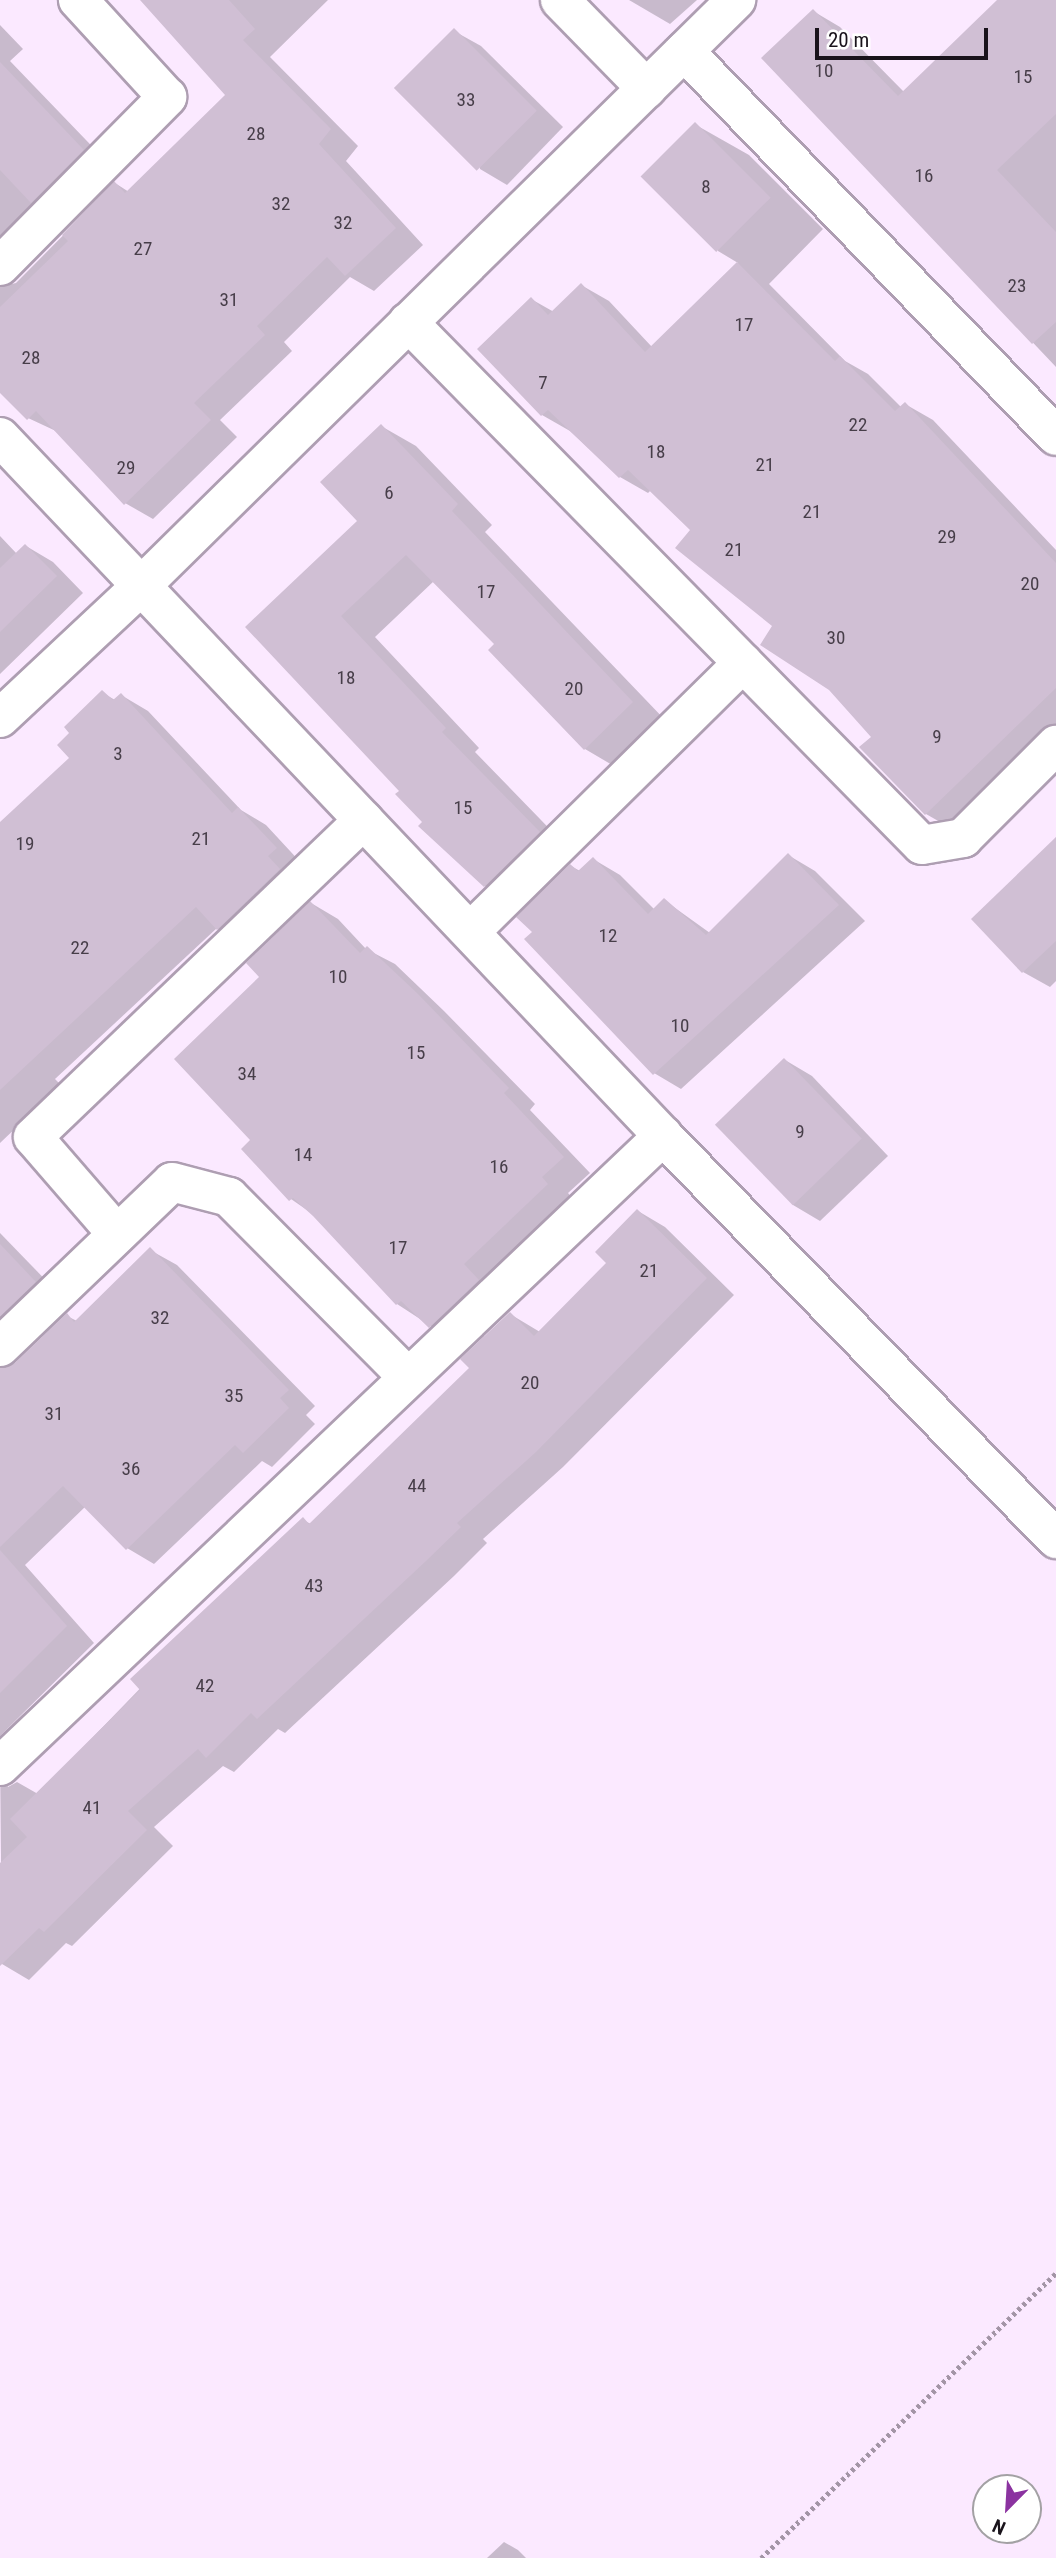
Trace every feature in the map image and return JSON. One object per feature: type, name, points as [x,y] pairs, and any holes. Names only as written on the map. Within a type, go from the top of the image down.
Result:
[{"type":"street","points":[[560,0],[647,89]]},
{"type":"street","points":[[0,718],[140,587],[736,0]]},
{"type":"street","points":[[0,267],[167,97],[83,2]]},
{"type":"street","points":[[684,51],[1056,436]]},
{"type":"street","points":[[408,322],[922,845],[963,838],[1056,745]]},
{"type":"street","points":[[0,437],[663,1136],[1056,1539]]},
{"type":"street","points":[[471,931],[743,663]]},
{"type":"street","points":[[117,1234],[33,1137],[363,820]]},
{"type":"street","points":[[0,1766],[407,1376],[663,1136]]},
{"type":"street","points":[[0,1347],[172,1182],[229,1197],[407,1376]]},
{"type":"path","points":[[761,2558],[1056,2273]]},
{"type":"building","points":[[140,0],[229,0],[255,29],[243,40],[331,129],[319,144],[396,228],[345,276],[327,257],[257,326],[265,335],[194,403],[211,420],[124,505],[36,411],[27,420],[0,393],[0,307],[68,241],[62,235],[114,181],[125,193],[225,95]]},
{"type":"building","points":[[997,0],[1056,0],[1056,114],[997,170],[1056,232],[1056,322],[1032,344],[761,58],[813,9],[898,96]]},
{"type":"building","points":[[454,28],[537,111],[477,171],[394,88]]},
{"type":"building","points":[[0,62],[84,150],[31,203],[0,170]]},
{"type":"building","points":[[695,122],[771,198],[716,252],[641,176]]},
{"type":"building","points":[[737,262],[835,361],[840,356],[895,411],[905,402],[1056,563],[1056,688],[925,815],[859,747],[871,737],[829,690],[760,645],[772,626],[675,548],[690,530],[628,470],[619,478],[548,410],[541,416],[477,349],[531,297],[548,315],[581,283],[645,352]]},
{"type":"building","points":[[381,424],[458,504],[452,511],[633,702],[584,750],[488,650],[494,644],[406,555],[341,616],[446,728],[442,732],[540,832],[484,887],[418,826],[422,822],[395,794],[399,791],[245,627],[357,521],[320,482]]},
{"type":"building","points":[[25,544],[57,576],[0,632],[0,568]]},
{"type":"building","points":[[102,690],[113,700],[121,693],[232,813],[238,807],[277,848],[268,856],[280,869],[217,930],[196,907],[0,1090],[0,822],[69,758],[57,745],[69,733],[64,727]]},
{"type":"building","points":[[1056,837],[1056,941],[1022,973],[971,919]]},
{"type":"building","points":[[788,853],[839,905],[653,1075],[524,939],[532,932],[516,917],[570,864],[578,871],[593,857],[648,914],[664,898],[706,935]]},
{"type":"building","points":[[310,901],[360,953],[367,946],[417,993],[509,1088],[504,1093],[564,1157],[542,1177],[548,1184],[464,1264],[479,1280],[429,1328],[401,1301],[396,1305],[313,1216],[293,1198],[289,1201],[241,1149],[250,1140],[174,1059],[259,977],[246,963]]},
{"type":"building","points":[[784,1058],[862,1139],[793,1205],[715,1125]]},
{"type":"building","points":[[637,1209],[707,1278],[536,1452],[457,1523],[461,1527],[257,1719],[251,1713],[206,1758],[198,1749],[128,1811],[147,1830],[44,1932],[39,1928],[0,1966],[0,1863],[27,1837],[10,1819],[140,1690],[130,1679],[303,1517],[309,1524],[469,1368],[460,1359],[510,1312],[534,1336],[606,1263],[595,1252]]},
{"type":"building","points":[[0,1244],[36,1282],[0,1317]]},
{"type":"building","points":[[150,1247],[289,1390],[280,1398],[289,1408],[243,1453],[235,1445],[126,1550],[63,1486],[0,1547],[0,1368],[15,1363],[67,1313],[74,1322]]},
{"type":"building","points":[[0,1550],[67,1626],[0,1693]]}]
